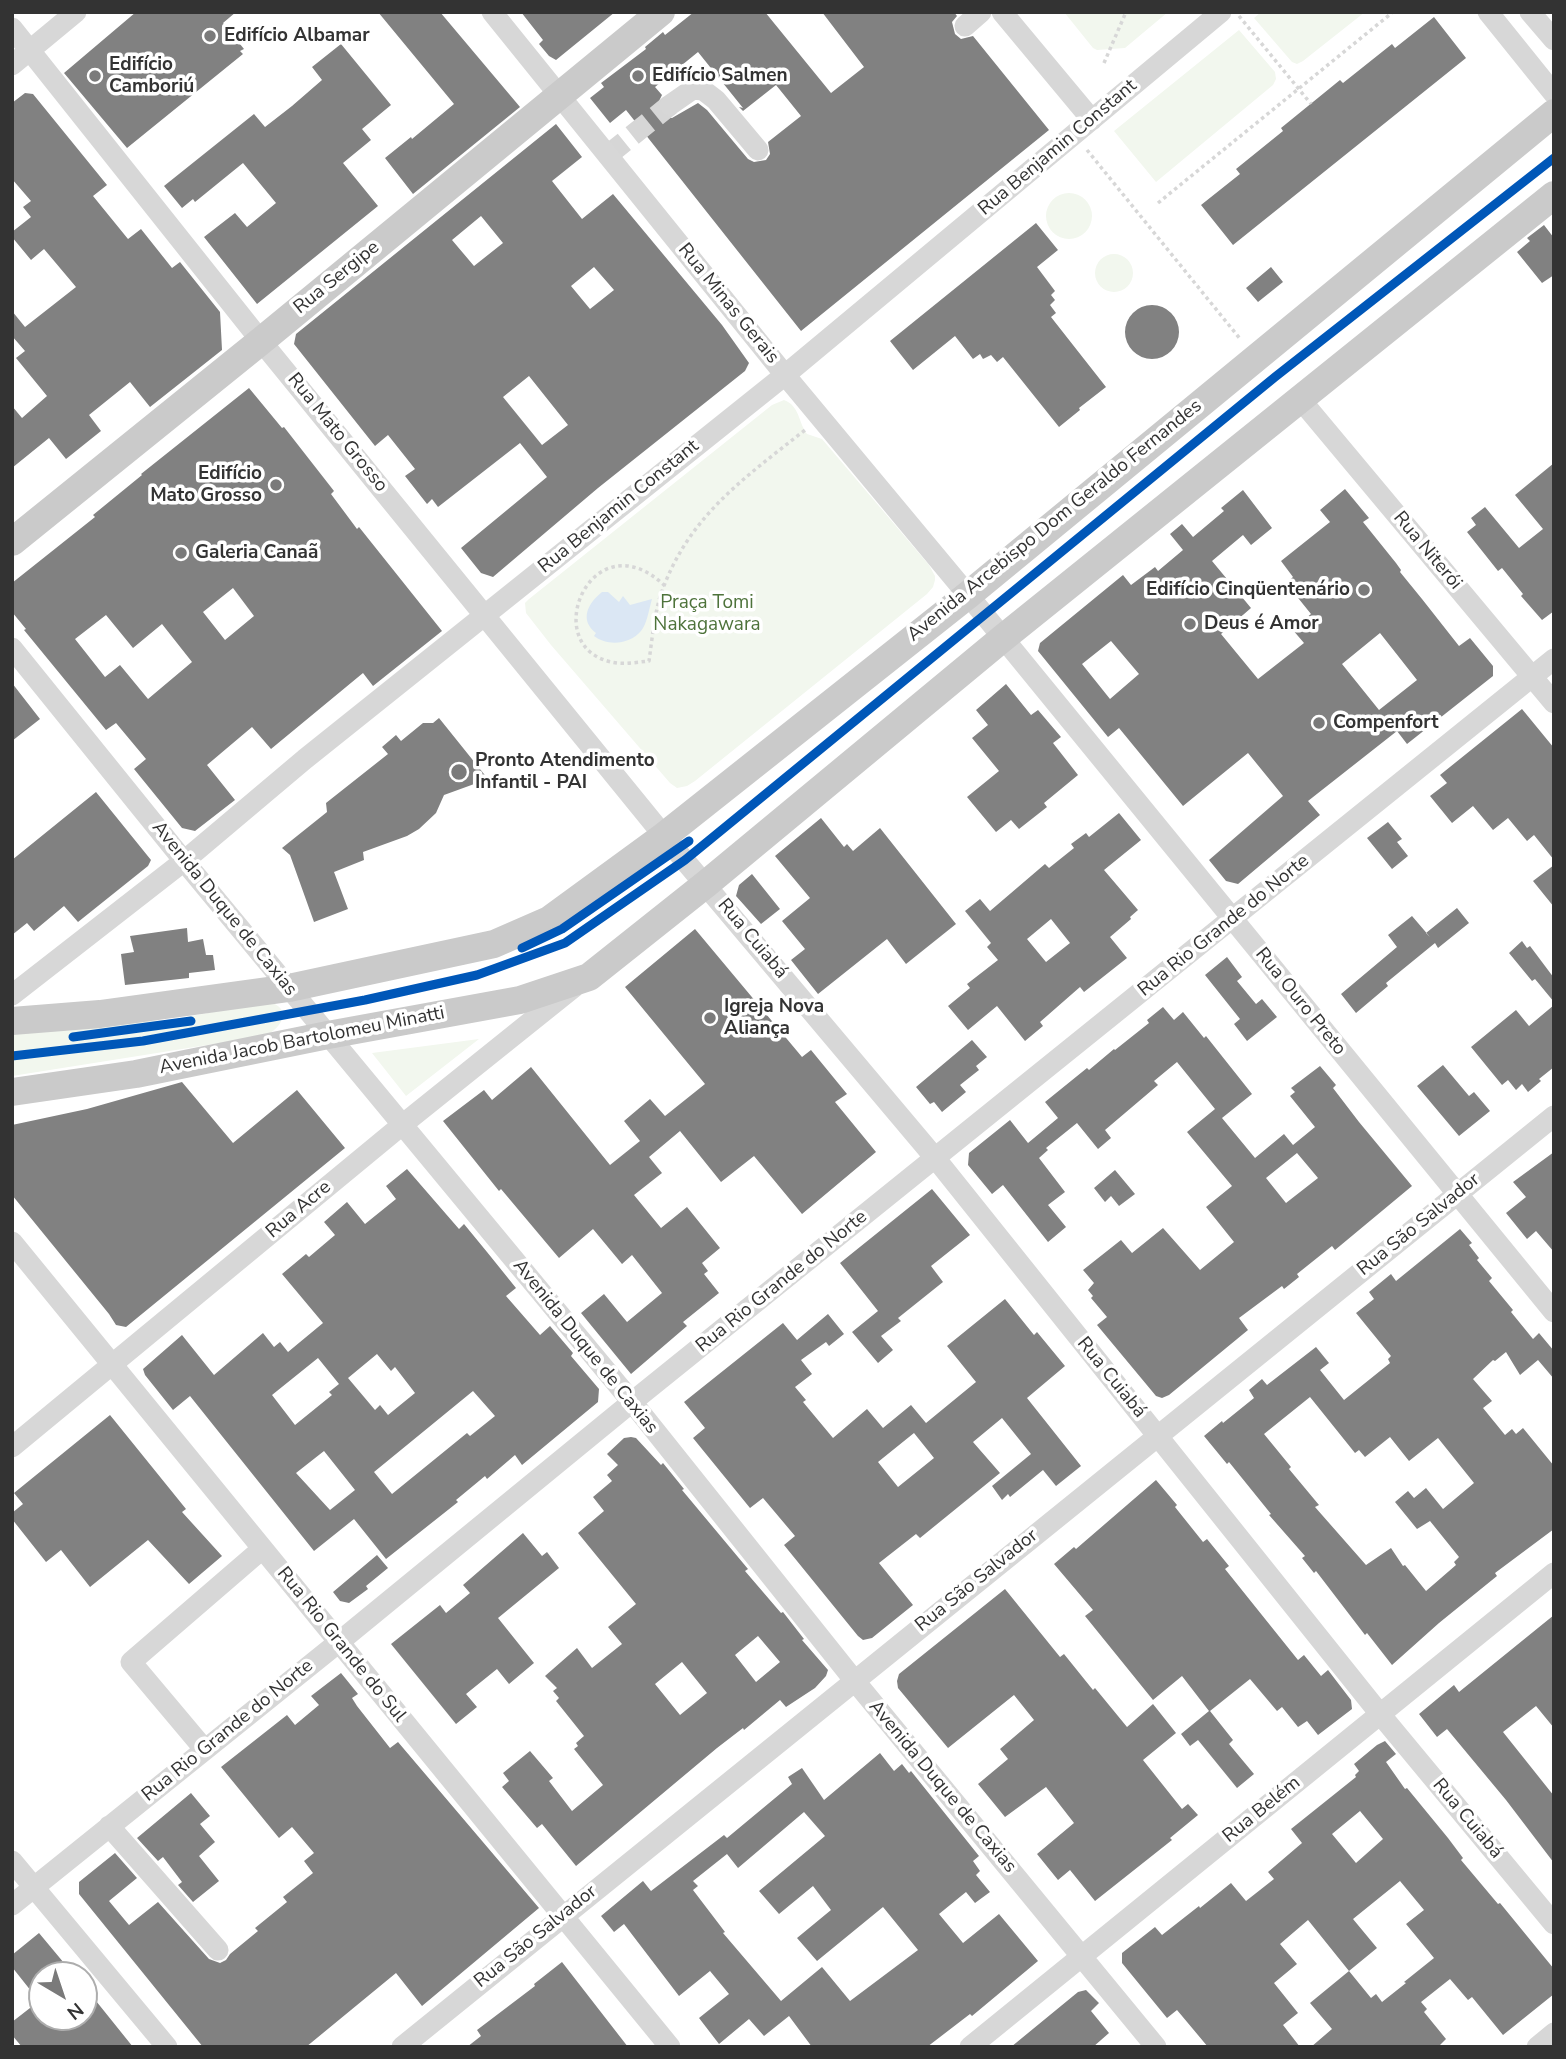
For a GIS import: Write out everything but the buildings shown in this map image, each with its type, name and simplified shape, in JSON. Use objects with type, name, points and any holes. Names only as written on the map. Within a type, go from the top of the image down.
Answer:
[{"type":"main road","name":"Rua Sergipe","points":[[12,542],[660,12]]},
{"type":"main road","name":"Avenida Arcebispo Dom Geraldo Fernandes","points":[[289,988],[494,944],[549,920],[664,836],[968,595],[1554,113]]},
{"type":"main road","points":[[589,977],[706,884],[1003,638],[1554,195]]},
{"type":"main road","name":"Avenida Jacob Bartolomeu Minatti","points":[[12,1092],[136,1074],[520,1000],[589,977]]},
{"type":"main road","points":[[12,1021],[100,1014],[289,988]]},
{"type":"street","points":[[12,65],[76,12]]},
{"type":"street","name":"Rua Minas Gerais","points":[[492,12],[968,595]]},
{"type":"street","points":[[1002,12],[1092,120]]},
{"type":"street","points":[[1488,12],[1554,94]]},
{"type":"street","name":"Rua Benjamin Constant","points":[[12,995],[184,861],[305,760],[785,374],[1092,120],[1229,13]]},
{"type":"street","points":[[1533,13],[1554,40]]},
{"type":"street","name":"Rua Mato Grosso","points":[[12,28],[261,341],[664,836]]},
{"type":"street","points":[[670,105],[693,89],[704,90],[716,100],[758,150]]},
{"type":"street","name":"Rua Niterói","points":[[1300,399],[1554,703]]},
{"type":"street","name":"Rua Ouro Preto","points":[[968,595],[1554,1312]]},
{"type":"street","name":"Avenida Duque de Caxias","points":[[12,649],[632,1402],[854,1680],[1156,2047]]},
{"type":"street","name":"Rua Rio Grande do Norte","points":[[12,1905],[1554,659]]},
{"type":"street","name":"Rua Cuiabá","points":[[664,836],[936,1159],[1380,1714],[1554,1924]]},
{"type":"street","name":"Rua Acre","points":[[12,1447],[402,1125],[589,977]]},
{"type":"street","name":"Rua São Salvador","points":[[402,2047],[1554,1116]]},
{"type":"street","name":"Rua Rio Grande do Sul","points":[[12,1242],[670,2047]]},
{"type":"street","points":[[205,1750],[131,1662],[262,1549]]},
{"type":"street","name":"Rua Belém","points":[[970,2047],[1554,1573]]},
{"type":"street","points":[[109,1826],[218,1951]]},
{"type":"street","points":[[12,1861],[167,2047]]},
{"type":"street","points":[[1537,2047],[1554,2033]]},
{"type":"path","points":[[1104,63],[1126,12]]},
{"type":"path","points":[[1158,203],[1393,12]]},
{"type":"path","points":[[1229,13],[1311,104]]},
{"type":"path","points":[[1074,135],[1255,358]]},
{"type":"path","points":[[665,586],[647,572],[629,566],[601,572],[581,593],[577,606],[575,621],[581,640],[593,652],[609,661],[649,661],[660,598],[684,547],[714,506],[744,478],[813,424]]},
{"type":"green space","points":[[1064,12],[1168,12],[1125,48],[1097,50]]},
{"type":"green space","points":[[1261,12],[1365,12],[1297,64],[1292,62],[1254,18]]},
{"type":"green space","points":[[1239,30],[1275,72],[1273,85],[1156,182],[1114,131]]},
{"type":"green space","points":[[1069,193],[1085,200],[1092,216],[1085,232],[1069,239],[1053,232],[1046,216],[1053,200]]},
{"type":"green space","points":[[1114,254],[1127,260],[1133,273],[1127,286],[1114,292],[1101,286],[1095,273],[1101,260]]},
{"type":"green space","name":"Praça Tomi Nakagawara","points":[[784,400],[796,410],[807,434],[822,439],[929,565],[935,580],[927,594],[695,781],[677,788],[551,645],[526,613],[525,603],[772,405]]},
{"type":"green space","points":[[267,1002],[280,1008],[282,1018],[271,1033],[264,1036],[12,1076],[12,1028],[170,1020]]},
{"type":"green space","points":[[479,1039],[406,1096],[372,1053]]},
{"type":"shaded area","points":[[602,592],[608,592],[619,602],[623,596],[630,605],[652,599],[645,624],[636,636],[611,643],[594,636],[596,633],[588,623],[587,612]]},
{"type":"tunnel","points":[[608,155],[670,105]]},
{"type":"cycle path","points":[[12,1056],[143,1041],[365,1000],[477,975],[565,943],[685,860],[1275,377],[1554,158]]},
{"type":"cycle path","points":[[522,948],[562,929],[689,841]]},
{"type":"cycle path","points":[[73,1037],[191,1021]]},
{"type":"place","name":"Edifício Albamar","points":[[210,36]]},
{"type":"place","name":"Edifício Camboriú","points":[[95,76]]},
{"type":"place","name":"Edifício Salmen","points":[[638,76]]},
{"type":"place","name":"Edifício Mato Grosso","points":[[276,485]]},
{"type":"place","name":"Galeria Canaã","points":[[181,553]]},
{"type":"place","name":"Edifício Cinqüentenário","points":[[1364,590]]},
{"type":"place","name":"Deus é Amor","points":[[1190,624]]},
{"type":"place","name":"Compenfort","points":[[1319,723]]},
{"type":"place","name":"Pronto Atendimento Infantil - PAI","points":[[459,772]]},
{"type":"place","name":"Igreja Nova Aliança","points":[[710,1018]]}]
